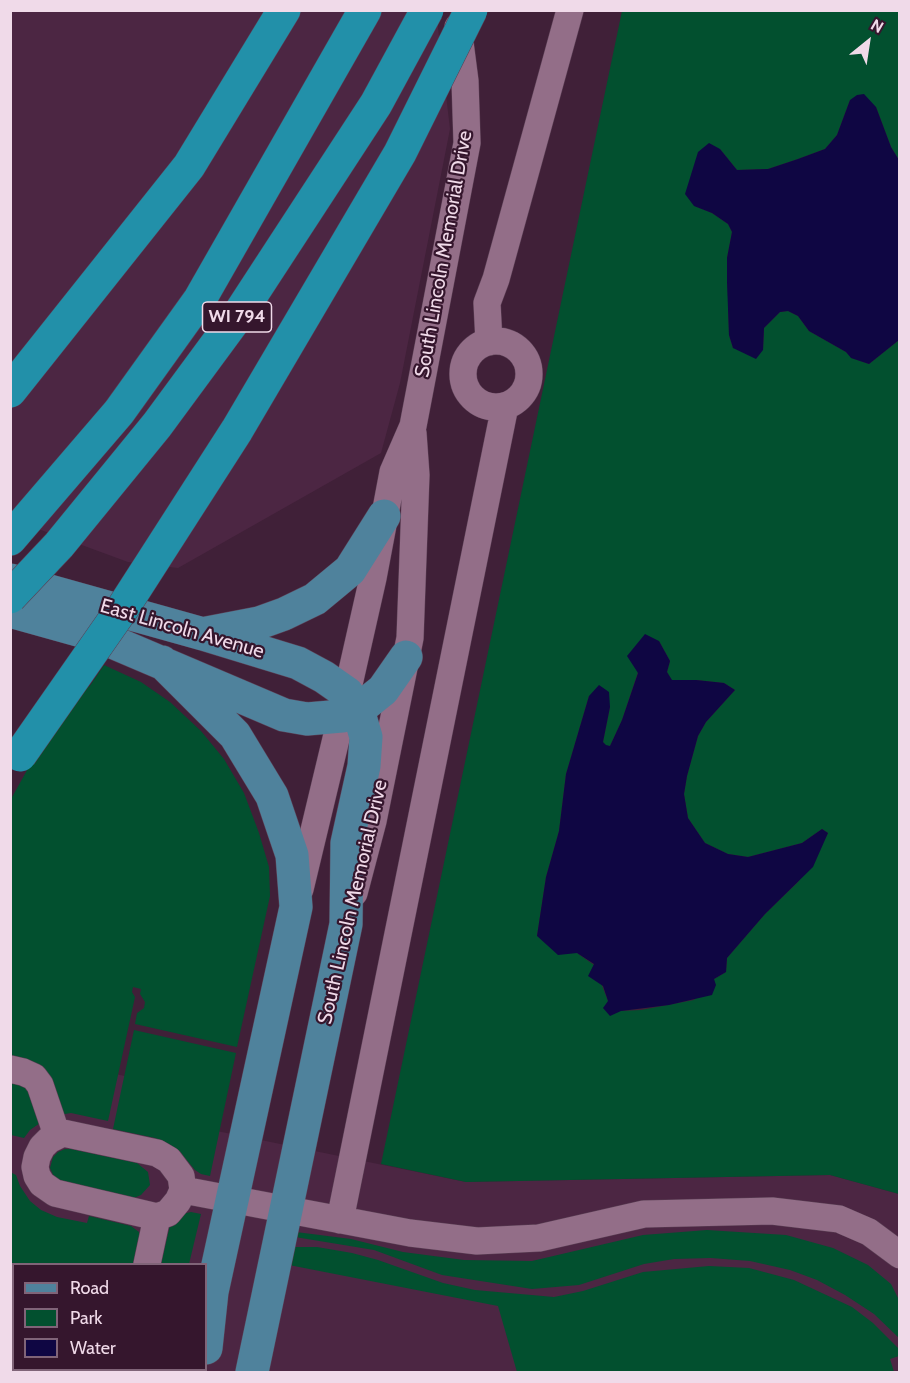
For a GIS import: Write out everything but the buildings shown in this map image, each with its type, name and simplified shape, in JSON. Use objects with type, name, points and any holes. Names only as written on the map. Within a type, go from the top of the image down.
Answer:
[{"type":"highway","points":[[10,391],[189,166],[284,10]]},
{"type":"highway","name":"WI 794","points":[[10,539],[119,412],[200,299],[365,10]]},
{"type":"highway","name":"WI 794","points":[[10,597],[59,545],[157,425],[241,311],[376,104],[427,10]]},
{"type":"highway","points":[[15,763],[124,606],[237,430],[400,153],[471,10]]},
{"type":"main road","points":[[203,634],[259,623],[315,599],[350,570],[384,516]]},
{"type":"main road","name":"East Lincoln Avenue","points":[[10,580],[298,663],[324,677],[349,706],[307,718],[284,715],[96,635],[10,611]]},
{"type":"main road","points":[[346,924],[347,843],[365,756],[366,737],[349,706],[383,690],[406,657]]},
{"type":"main road","points":[[162,662],[235,735],[272,796],[292,855],[296,907]]},
{"type":"main road","name":"South Lincoln Memorial Drive","points":[[207,1332],[209,1299],[296,907]]},
{"type":"main road","name":"South Lincoln Memorial Drive","points":[[252,1372],[346,924]]},
{"type":"street","name":"South Lincoln Memorial Drive","points":[[296,907],[349,706],[393,472],[413,426],[467,143],[465,81],[456,10]]},
{"type":"street","points":[[489,342],[487,303],[496,279],[570,10]]},
{"type":"street","points":[[500,341],[511,344],[526,360],[529,371],[528,382],[523,392],[505,406],[485,405],[469,392],[464,383],[465,363],[470,353],[478,346],[489,342],[500,341]]},
{"type":"street","points":[[427,353],[465,363]]},
{"type":"street","points":[[340,1220],[505,406]]},
{"type":"street","name":"South Lincoln Memorial Drive","points":[[346,924],[373,822],[410,638],[416,475],[413,426]]},
{"type":"street","points":[[10,1069],[34,1077],[40,1085],[57,1135]]},
{"type":"street","points":[[71,1134],[157,1154],[169,1160],[181,1176],[183,1190],[178,1202],[168,1213],[157,1217],[55,1193],[42,1184],[35,1167],[42,1147],[57,1135],[71,1134]]},
{"type":"street","points":[[183,1190],[410,1233],[477,1241],[539,1238],[644,1214],[772,1211],[839,1219],[869,1232],[900,1255]]},
{"type":"street","points":[[147,1263],[157,1217]]},
{"type":"shaded area","points":[[10,11],[436,11],[450,129],[400,383],[381,453],[178,568],[128,562],[11,519]]},
{"type":"shaded area","points":[[11,1050],[190,1091],[212,1130],[466,1182],[830,1175],[899,1194],[899,1372],[11,1372]]},
{"type":"green space","points":[[622,11],[899,11],[899,160],[891,147],[876,107],[850,100],[837,135],[825,149],[768,169],[737,170],[720,149],[695,206],[712,213],[728,224],[732,232],[727,258],[729,335],[733,348],[763,350],[764,328],[780,312],[788,311],[798,316],[809,331],[846,352],[852,358],[869,364],[899,340],[899,1194],[830,1175],[466,1182],[381,1164]],"holes":[[[659,641],[670,661],[667,672],[672,681],[696,680],[724,683],[735,690],[706,722],[698,736],[687,776],[684,794],[688,818],[705,843],[728,854],[748,857],[802,843],[822,829],[828,833],[798,882],[765,914],[727,958],[726,972],[714,979],[694,1000],[641,1010],[621,1011],[608,1001],[594,965],[577,953],[537,936],[546,877],[559,831],[566,774],[589,696],[610,707],[603,742],[606,746],[610,746],[622,720],[638,672]]]},
{"type":"green space","points":[[104,665],[141,682],[170,702],[201,731],[224,759],[244,793],[259,833],[269,867],[270,896],[237,1047],[135,1024],[137,1013],[144,1008],[145,1002],[140,994],[141,989],[133,987],[132,992],[135,997],[108,1121],[71,1113],[59,1115],[11,1059],[11,799],[31,763],[86,684],[89,687]]},
{"type":"green space","points":[[134,1030],[236,1053],[210,1176],[195,1170],[180,1152],[169,1144],[155,1138],[113,1129]]},
{"type":"green space","points":[[11,1077],[25,1082],[43,1121],[30,1130],[24,1138],[11,1135]]},
{"type":"green space","points":[[65,1149],[137,1163],[148,1172],[150,1185],[141,1195],[134,1198],[63,1184],[55,1179],[50,1168],[53,1157]]},
{"type":"green space","points":[[12,1173],[16,1175],[30,1201],[41,1210],[57,1217],[87,1223],[89,1216],[131,1226],[139,1232],[133,1263],[12,1263],[11,1337]]},
{"type":"green space","points":[[191,1212],[201,1214],[189,1263],[161,1263],[170,1225],[182,1214]]},
{"type":"green space","points":[[707,1230],[786,1235],[833,1248],[868,1265],[891,1284],[899,1300],[899,1338],[874,1314],[817,1280],[790,1270],[750,1261],[711,1258],[674,1259],[644,1264],[579,1285],[532,1289],[442,1275],[374,1250],[295,1237],[296,1232],[351,1239],[403,1252],[464,1260],[532,1261],[643,1235]]},
{"type":"green space","points":[[293,1247],[317,1247],[352,1253],[443,1283],[475,1290],[554,1297],[583,1291],[643,1272],[709,1266],[749,1268],[794,1280],[852,1307],[873,1323],[899,1349],[899,1356],[890,1359],[894,1372],[517,1372],[498,1306],[289,1265]]},
{"type":"water","points":[[864,94],[876,107],[891,147],[899,160],[899,340],[869,364],[851,358],[846,352],[809,331],[798,316],[788,311],[780,312],[764,328],[763,350],[756,359],[733,348],[729,335],[727,258],[732,232],[728,224],[712,213],[694,206],[685,194],[698,152],[709,143],[720,149],[737,170],[768,169],[798,159],[825,149],[837,135],[850,100],[857,95]]},
{"type":"water","points":[[645,634],[659,641],[670,661],[667,672],[672,680],[724,683],[735,690],[706,722],[698,736],[687,776],[684,794],[688,818],[705,843],[728,854],[748,857],[802,843],[822,829],[828,833],[813,867],[765,914],[727,958],[726,972],[714,979],[716,985],[712,995],[669,1005],[621,1011],[610,1016],[603,1008],[608,1001],[603,986],[588,976],[594,964],[577,953],[558,955],[537,936],[546,877],[559,831],[566,774],[589,696],[599,685],[609,692],[610,707],[603,742],[610,746],[622,720],[638,673],[627,656]]}]
